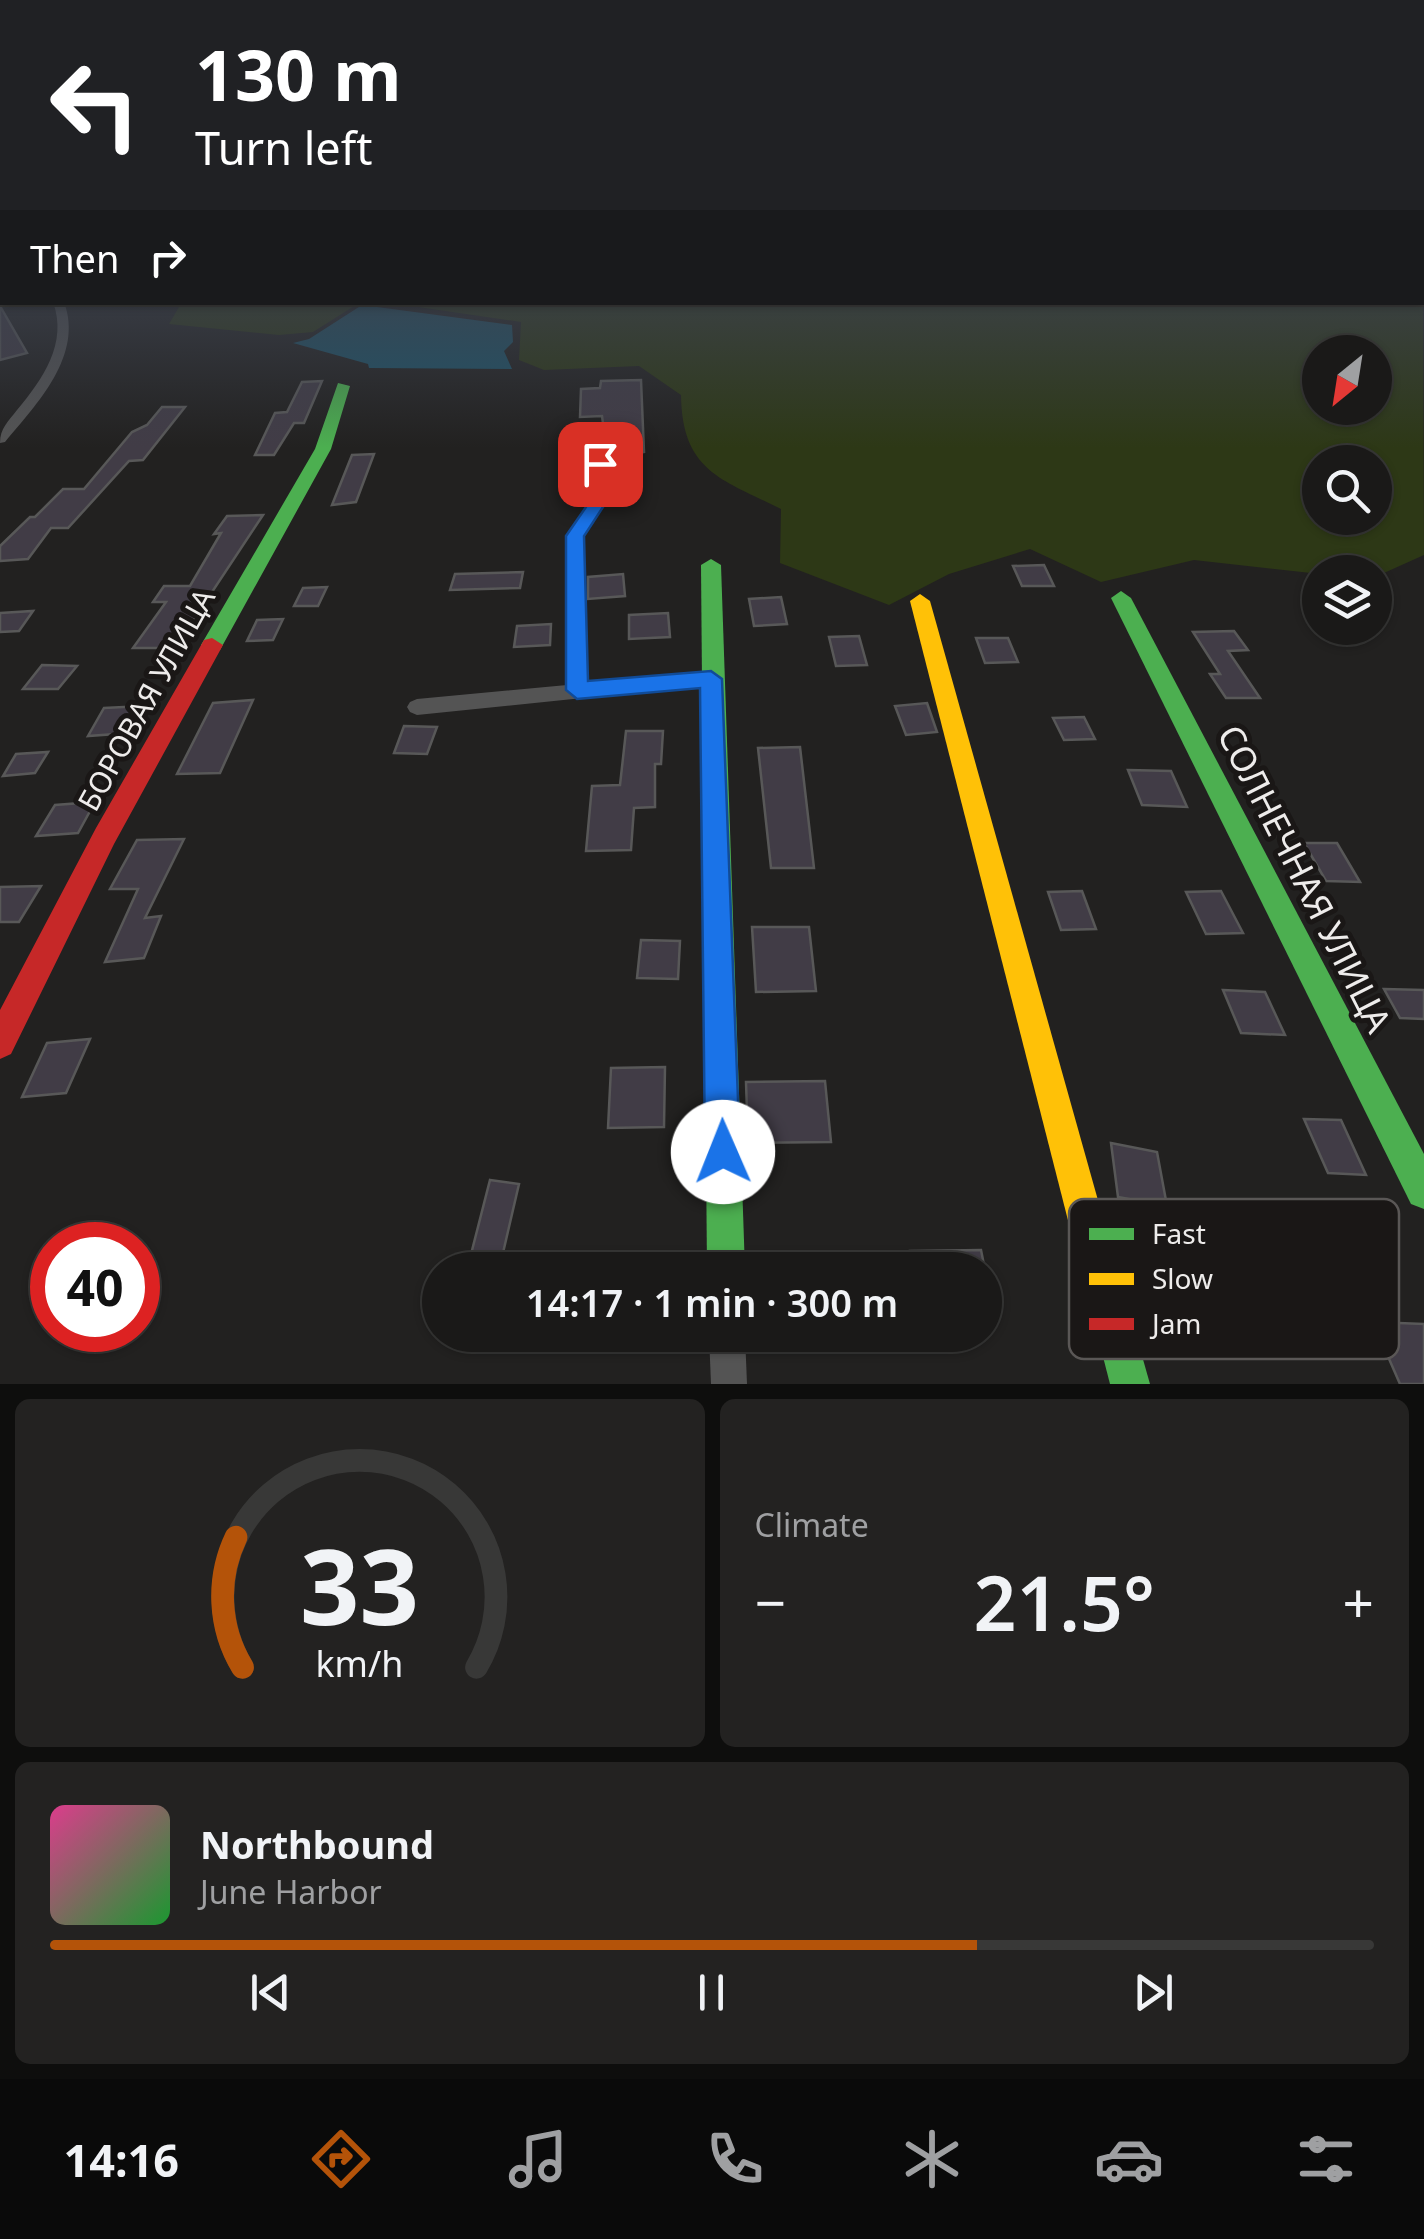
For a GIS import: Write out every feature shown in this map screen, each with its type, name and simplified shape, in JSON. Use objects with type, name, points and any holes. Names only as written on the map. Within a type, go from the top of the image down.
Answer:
[{"type":"street","points":[[0,438],[63,346],[66,320]]},
{"type":"street","name":"БОРОВАЯ УЛИЦА","points":[[0,1044],[105,836],[322,449],[343,386]]},
{"type":"street","points":[[577,690],[575,536],[594,507],[600,464]]},
{"type":"street","points":[[711,565],[726,1252]]},
{"type":"street","name":"СОЛНЕЧНАЯ УЛИЦА","points":[[1121,598],[1424,1191]]},
{"type":"street","points":[[920,601],[1080,1199]]},
{"type":"street","points":[[417,707],[711,679]]},
{"type":"street","points":[[728,1352],[728,1384]]},
{"type":"street","points":[[1123,1359],[1130,1384]]},
{"type":"green space","points":[[172,320],[333,320],[313,332],[279,335],[169,324]]},
{"type":"green space","points":[[504,320],[1423,320],[1424,555],[1392,569],[1392,555],[1302,555],[1302,572],[1194,560],[1101,582],[1030,549],[949,574],[889,605],[780,563],[781,509],[723,480],[697,457],[683,420],[681,395],[639,366],[544,370],[519,360],[521,322]]},
{"type":"water","points":[[339,320],[471,320],[512,325],[513,342],[504,351],[512,369],[369,368],[368,364],[293,343],[309,339]]},
{"type":"building","points":[[0,320],[8,320],[27,353],[0,360]]},
{"type":"building","points":[[641,380],[644,452],[608,459],[602,416],[580,417],[581,389],[600,388],[601,381]]},
{"type":"building","points":[[322,381],[304,423],[294,423],[274,455],[255,455],[275,413],[287,412],[302,382]]},
{"type":"building","points":[[162,407],[185,407],[143,460],[129,461],[68,528],[51,528],[28,559],[0,561],[0,546],[30,517],[35,517],[63,489],[84,489],[132,432],[147,425]]},
{"type":"building","points":[[374,454],[356,502],[332,505],[352,455]]},
{"type":"building","points":[[263,515],[175,648],[133,648],[166,602],[153,602],[164,586],[190,586],[221,533],[214,534],[227,516]]},
{"type":"building","points":[[1044,565],[1054,586],[1022,586],[1013,566]]},
{"type":"building","points":[[523,572],[520,588],[450,590],[455,574]]},
{"type":"building","points":[[623,574],[625,596],[588,599],[588,577]]},
{"type":"building","points":[[327,587],[318,606],[294,606],[303,588]]},
{"type":"building","points":[[781,597],[787,624],[754,626],[749,599]]},
{"type":"building","points":[[33,611],[19,631],[0,632],[0,613]]},
{"type":"building","points":[[668,613],[670,637],[629,639],[629,615]]},
{"type":"building","points":[[283,619],[273,640],[247,641],[257,620]]},
{"type":"building","points":[[551,624],[550,645],[514,647],[517,626]]},
{"type":"building","points":[[1234,631],[1248,650],[1228,651],[1260,698],[1226,698],[1210,674],[1220,674],[1193,632]]},
{"type":"building","points":[[859,636],[867,665],[836,666],[829,637]]},
{"type":"building","points":[[976,638],[1008,638],[1018,662],[985,663]]},
{"type":"building","points":[[42,665],[77,666],[58,689],[23,689]]},
{"type":"building","points":[[253,700],[220,773],[177,774],[213,703]]},
{"type":"building","points":[[927,703],[937,732],[906,735],[895,706]]},
{"type":"building","points":[[143,706],[129,733],[88,736],[104,708]]},
{"type":"building","points":[[1084,717],[1095,739],[1064,740],[1053,718]]},
{"type":"building","points":[[404,726],[437,727],[427,754],[394,753]]},
{"type":"building","points":[[626,731],[663,731],[661,764],[655,764],[655,807],[634,808],[631,850],[586,851],[592,786],[620,785]]},
{"type":"building","points":[[800,747],[814,868],[771,868],[758,748]]},
{"type":"building","points":[[48,752],[35,773],[3,776],[16,754]]},
{"type":"building","points":[[1128,770],[1171,771],[1187,807],[1142,805]]},
{"type":"building","points":[[95,802],[78,833],[36,836],[55,805]]},
{"type":"building","points":[[184,839],[145,918],[161,916],[144,958],[105,962],[138,889],[110,889],[137,840]]},
{"type":"building","points":[[1304,843],[1337,843],[1360,882],[1326,881]]},
{"type":"building","points":[[41,886],[19,922],[0,922],[0,887]]},
{"type":"building","points":[[1082,891],[1096,929],[1061,930],[1048,892]]},
{"type":"building","points":[[1221,891],[1243,933],[1206,934],[1186,892]]},
{"type":"building","points":[[752,927],[809,927],[816,991],[756,992]]},
{"type":"building","points":[[641,940],[680,941],[678,979],[637,978]]},
{"type":"building","points":[[1384,989],[1424,990],[1424,1019],[1400,1018]]},
{"type":"building","points":[[1223,990],[1265,992],[1285,1035],[1241,1033]]},
{"type":"building","points":[[90,1039],[66,1093],[22,1097],[47,1043]]},
{"type":"building","points":[[665,1067],[664,1127],[608,1128],[611,1068]]},
{"type":"building","points":[[825,1081],[831,1142],[748,1143],[746,1082]]},
{"type":"building","points":[[1304,1119],[1341,1120],[1366,1175],[1328,1173]]},
{"type":"building","points":[[1111,1143],[1157,1152],[1166,1199],[1118,1197]]},
{"type":"building","points":[[490,1180],[519,1184],[503,1252],[472,1252]]},
{"type":"building","points":[[981,1250],[981,1252],[910,1252]]},
{"type":"building","points":[[1399,1323],[1424,1324],[1424,1384],[1400,1384],[1389,1359],[1399,1359]]},
{"type":"traffic: fast","points":[[212,645],[323,449],[343,386]]},
{"type":"traffic: fast","points":[[711,565],[726,1252]]},
{"type":"traffic: fast","points":[[1121,598],[1424,1191]]},
{"type":"traffic: fast","points":[[1123,1359],[1130,1384]]},
{"type":"traffic: slow","points":[[920,601],[1080,1199]]},
{"type":"traffic: jam","points":[[0,1043],[105,836],[212,645]]},
{"type":"route","points":[[600,464],[594,507],[575,536],[577,690],[711,679],[723,1152]]}]
